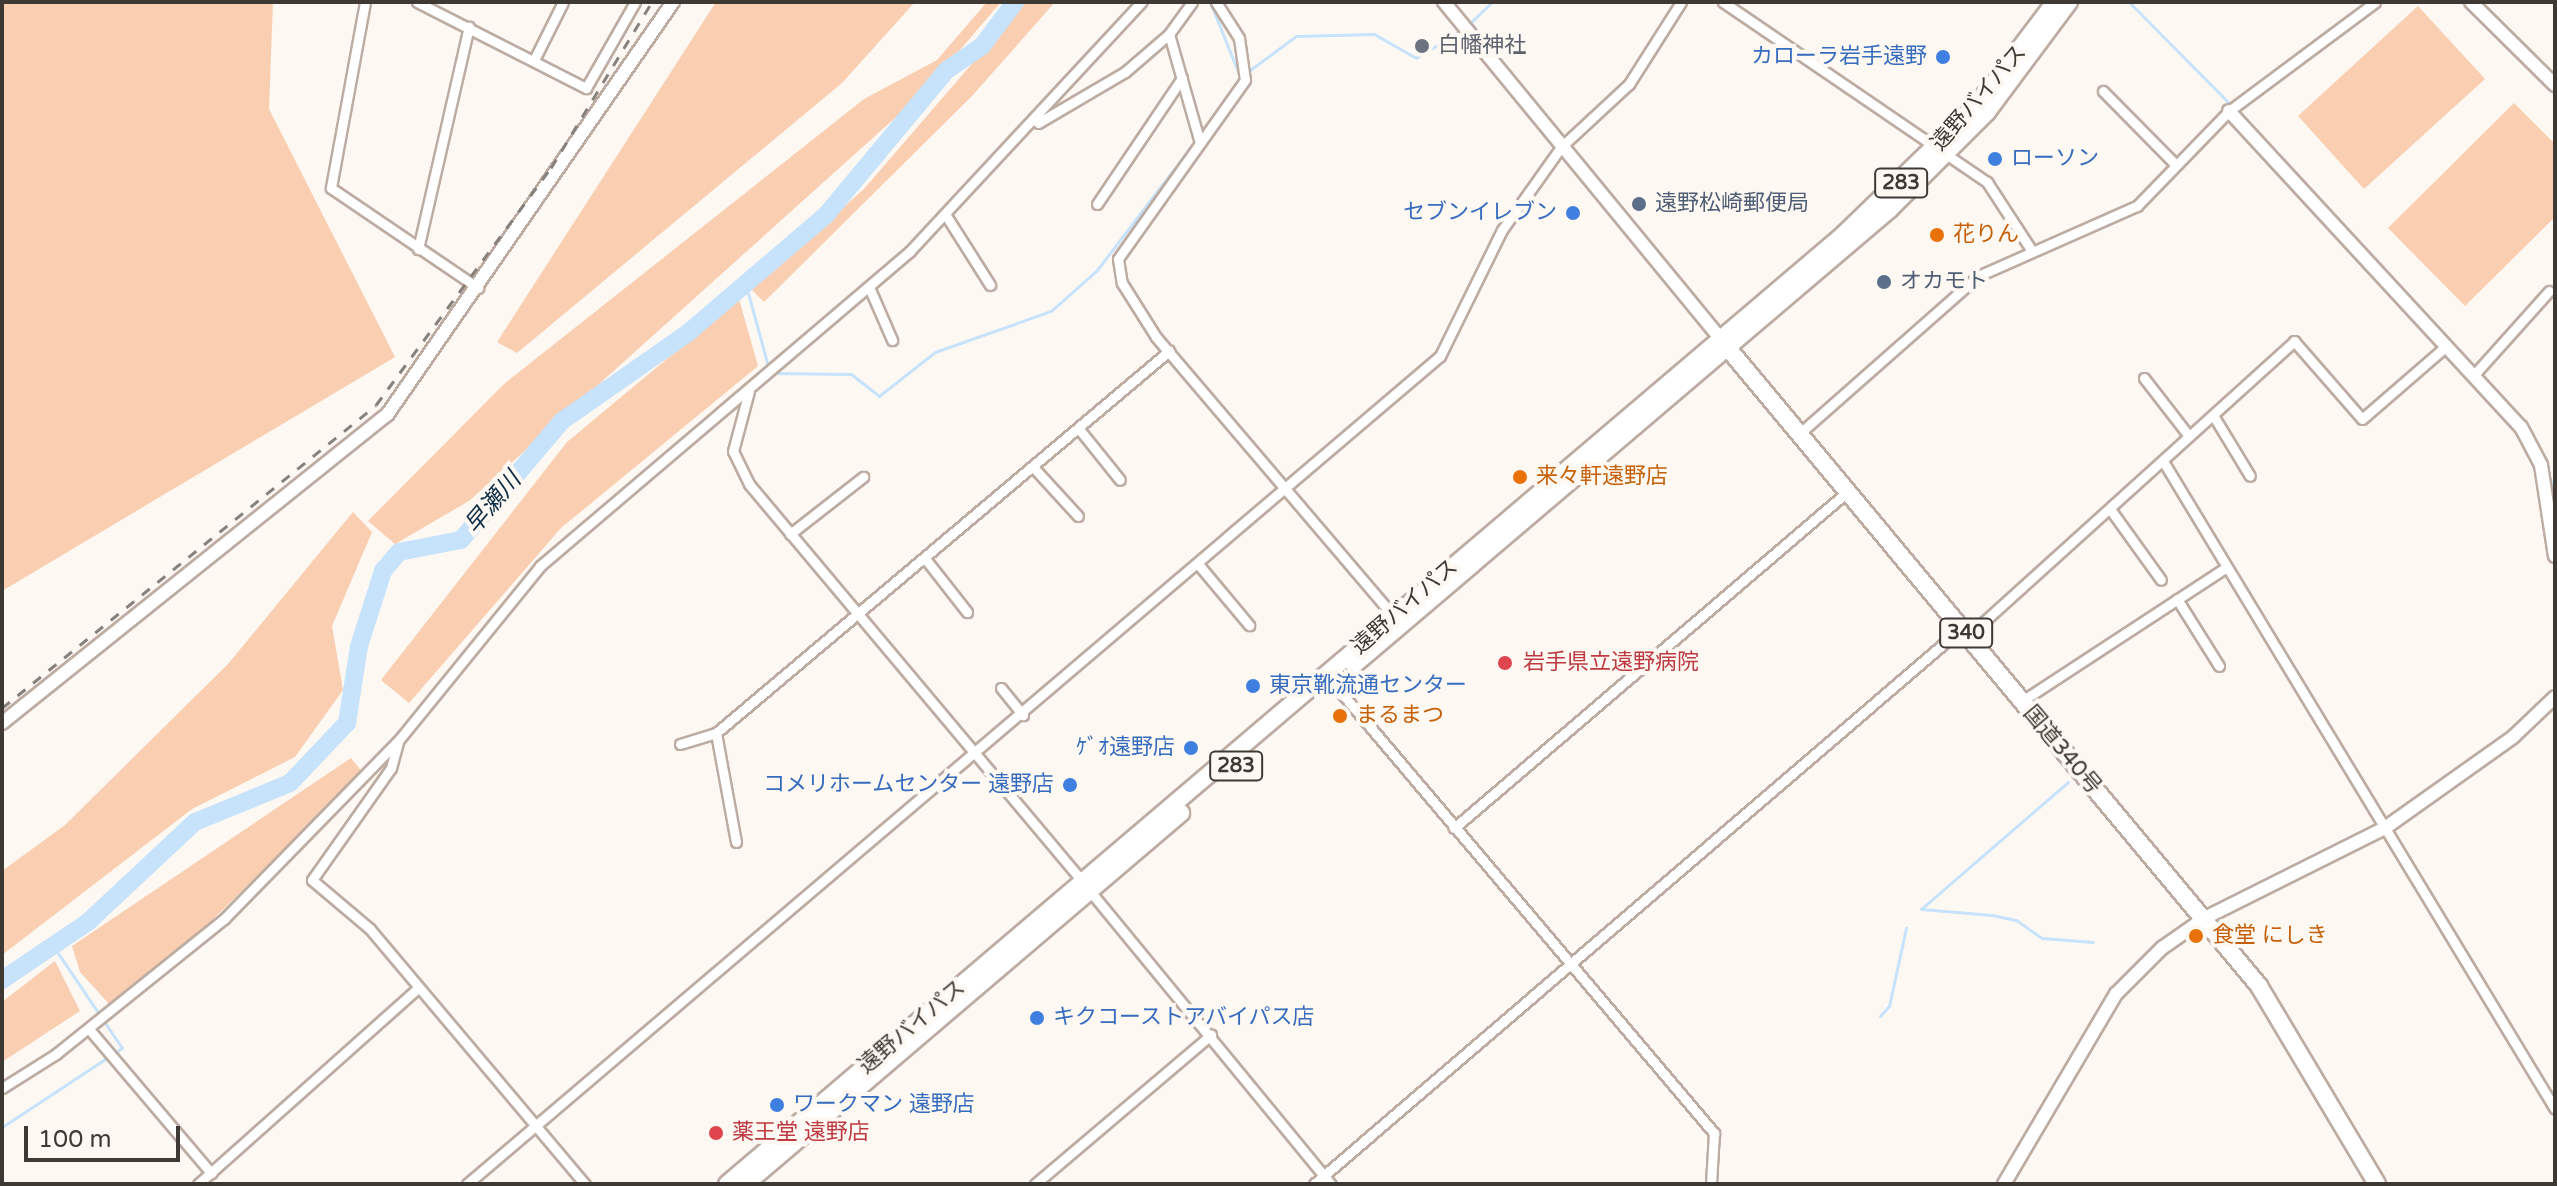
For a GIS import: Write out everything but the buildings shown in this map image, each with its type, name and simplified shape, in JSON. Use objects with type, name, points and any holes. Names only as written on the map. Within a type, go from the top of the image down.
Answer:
[{"type":"highway","name":"遠野バイパス","points":[[1945,148],[2055,2]]},
{"type":"highway","name":"遠野バイパス","points":[[727,1184],[1333,683],[1945,148],[2069,2]]},
{"type":"highway","name":"遠野バイパス","points":[[746,1184],[1394,617],[1723,342]]},
{"type":"highway","name":"国道340号","points":[[1723,342],[2205,918],[2294,1034],[2377,1184]]},
{"type":"street","points":[[365,2],[331,188],[478,288]]},
{"type":"street","points":[[417,2],[586,88],[635,2]]},
{"type":"street","points":[[534,60],[563,2]]},
{"type":"street","points":[[2,723],[387,415],[478,288],[673,2]]},
{"type":"street","points":[[2,1088],[89,1029],[224,919],[398,741],[540,566],[869,287],[1028,129],[1141,2]]},
{"type":"street","points":[[1028,129],[1125,72],[1169,34],[1192,2]]},
{"type":"street","points":[[1216,2],[1239,38],[1245,80],[1118,259],[1131,303],[1394,617]]},
{"type":"street","points":[[1444,2],[1723,342]]},
{"type":"street","points":[[467,1184],[975,752],[1023,715],[1440,356],[1502,230],[1561,147],[1629,84],[1681,2]]},
{"type":"street","points":[[1723,2],[1945,148],[1987,182],[2030,248]]},
{"type":"street","points":[[1799,434],[1978,276],[2030,248],[2137,206],[2229,111],[2375,2]]},
{"type":"street","points":[[2471,2],[2555,85]]},
{"type":"street","points":[[418,249],[469,27]]},
{"type":"street","points":[[1169,34],[1200,143]]},
{"type":"street","points":[[1097,204],[1182,78]]},
{"type":"street","points":[[2103,91],[2176,165]]},
{"type":"street","points":[[2229,111],[2445,347],[2476,373],[2532,444],[2552,513],[2555,556]]},
{"type":"street","points":[[945,214],[990,285]]},
{"type":"street","points":[[869,287],[892,340]]},
{"type":"street","points":[[2476,373],[2549,291]]},
{"type":"street","points":[[1314,1184],[1328,1180],[1571,965],[2110,509],[2294,341],[2362,419],[2445,347]]},
{"type":"street","points":[[680,744],[716,733],[860,618],[1169,351]]},
{"type":"street","points":[[2144,378],[2189,436]]},
{"type":"street","points":[[749,391],[733,451],[790,534],[1087,886],[1328,1180]]},
{"type":"street","points":[[2213,415],[2250,476]]},
{"type":"street","points":[[1079,429],[1120,480]]},
{"type":"street","points":[[2163,461],[2224,569],[2555,1109]]},
{"type":"street","points":[[1034,468],[1078,516]]},
{"type":"street","points":[[790,534],[863,477]]},
{"type":"street","points":[[1454,828],[1847,492]]},
{"type":"street","points":[[2110,509],[2161,580]]},
{"type":"street","points":[[927,561],[967,612]]},
{"type":"street","points":[[1198,564],[1249,625]]},
{"type":"street","points":[[2022,701],[2224,569]]},
{"type":"street","points":[[2177,599],[2219,666]]},
{"type":"street","points":[[1333,683],[1714,1133],[1711,1184]]},
{"type":"street","points":[[1001,688],[1023,715]]},
{"type":"street","points":[[2004,1184],[2116,994],[2205,918],[2385,828],[2513,737],[2555,697]]},
{"type":"street","points":[[716,733],[736,842]]},
{"type":"street","points":[[398,741],[391,768],[312,880],[370,929],[532,1126],[585,1184]]},
{"type":"street","points":[[198,1184],[418,988]]},
{"type":"street","points":[[89,1029],[211,1173]]},
{"type":"street","points":[[1035,1184],[1211,1035]]},
{"type":"shaded area","points":[[2,2],[273,2],[269,109],[395,357],[2,591]]},
{"type":"shaded area","points":[[716,2],[915,2],[842,83],[517,353],[497,342]]},
{"type":"shaded area","points":[[987,2],[1001,2],[925,91],[469,501],[395,544],[368,521],[504,384],[864,99],[937,60]]},
{"type":"shaded area","points":[[1025,2],[1055,2],[972,96],[764,302],[751,289],[864,189]]},
{"type":"shaded area","points":[[2418,6],[2485,79],[2364,189],[2298,116]]},
{"type":"shaded area","points":[[2514,103],[2555,144],[2555,217],[2465,306],[2388,228]]},
{"type":"shaded area","points":[[739,299],[758,366],[561,528],[409,703],[381,680],[567,442]]},
{"type":"shaded area","points":[[353,512],[372,532],[332,626],[343,690],[295,757],[192,809],[2,955],[2,871],[65,825],[228,664]]},
{"type":"shaded area","points":[[351,758],[363,773],[169,962],[110,1005],[80,972],[72,946]]},
{"type":"shaded area","points":[[55,961],[80,1011],[2,1062],[2,1002]]},
{"type":"waterway","name":"早瀬川","points":[[2,980],[88,922],[195,822],[290,783],[347,723],[359,646],[383,571],[399,552],[461,540],[562,421],[689,332],[826,215],[947,70],[982,46],[1015,2]]},
{"type":"waterway","points":[[1210,2],[1241,79]]},
{"type":"waterway","points":[[1468,25],[1492,2]]},
{"type":"waterway","points":[[2129,2],[2231,105]]},
{"type":"waterway","points":[[1246,73],[1296,36],[1374,34],[1416,58],[1462,30]]},
{"type":"waterway","points":[[1200,133],[1241,78]]},
{"type":"waterway","points":[[772,373],[851,374],[879,396],[935,352],[1051,311],[1097,270],[1196,140]]},
{"type":"waterway","points":[[745,282],[768,366]]},
{"type":"waterway","points":[[2397,284],[2441,331]]},
{"type":"waterway","points":[[2530,433],[2540,450]]},
{"type":"waterway","points":[[2547,469],[2555,496]]},
{"type":"waterway","points":[[2068,782],[1921,909],[1992,915],[2016,920],[2042,938],[2093,942]]},
{"type":"waterway","points":[[1880,1016],[1889,1006],[1906,928]]},
{"type":"waterway","points":[[2,1127],[122,1048],[54,947]]},
{"type":"railway","points":[[2,708],[376,405],[551,168],[652,2]]},
{"type":"place","name":"白幡神社","points":[[1422,46]]},
{"type":"place","name":"カローラ岩手遠野","points":[[1943,57]]},
{"type":"place","name":"ローソン","points":[[1995,159]]},
{"type":"place","name":"遠野松崎郵便局","points":[[1639,204]]},
{"type":"place","name":"セブンイレブン","points":[[1573,213]]},
{"type":"place","name":"花りん","points":[[1937,235]]},
{"type":"place","name":"オカモト","points":[[1884,282]]},
{"type":"place","name":"来々軒遠野店","points":[[1520,477]]},
{"type":"place","name":"岩手県立遠野病院","points":[[1505,663]]},
{"type":"place","name":"東京靴流通センター","points":[[1253,686]]},
{"type":"place","name":"まるまつ","points":[[1340,716]]},
{"type":"place","name":"ｹﾞｵ遠野店","points":[[1191,748]]},
{"type":"place","name":"コメリホームセンター 遠野店","points":[[1070,785]]},
{"type":"place","name":"食堂 にしき","points":[[2196,936]]},
{"type":"place","name":"キクコーストアバイパス店","points":[[1037,1018]]},
{"type":"place","name":"ワークマン 遠野店","points":[[777,1105]]},
{"type":"place","name":"薬王堂 遠野店","points":[[716,1133]]}]
